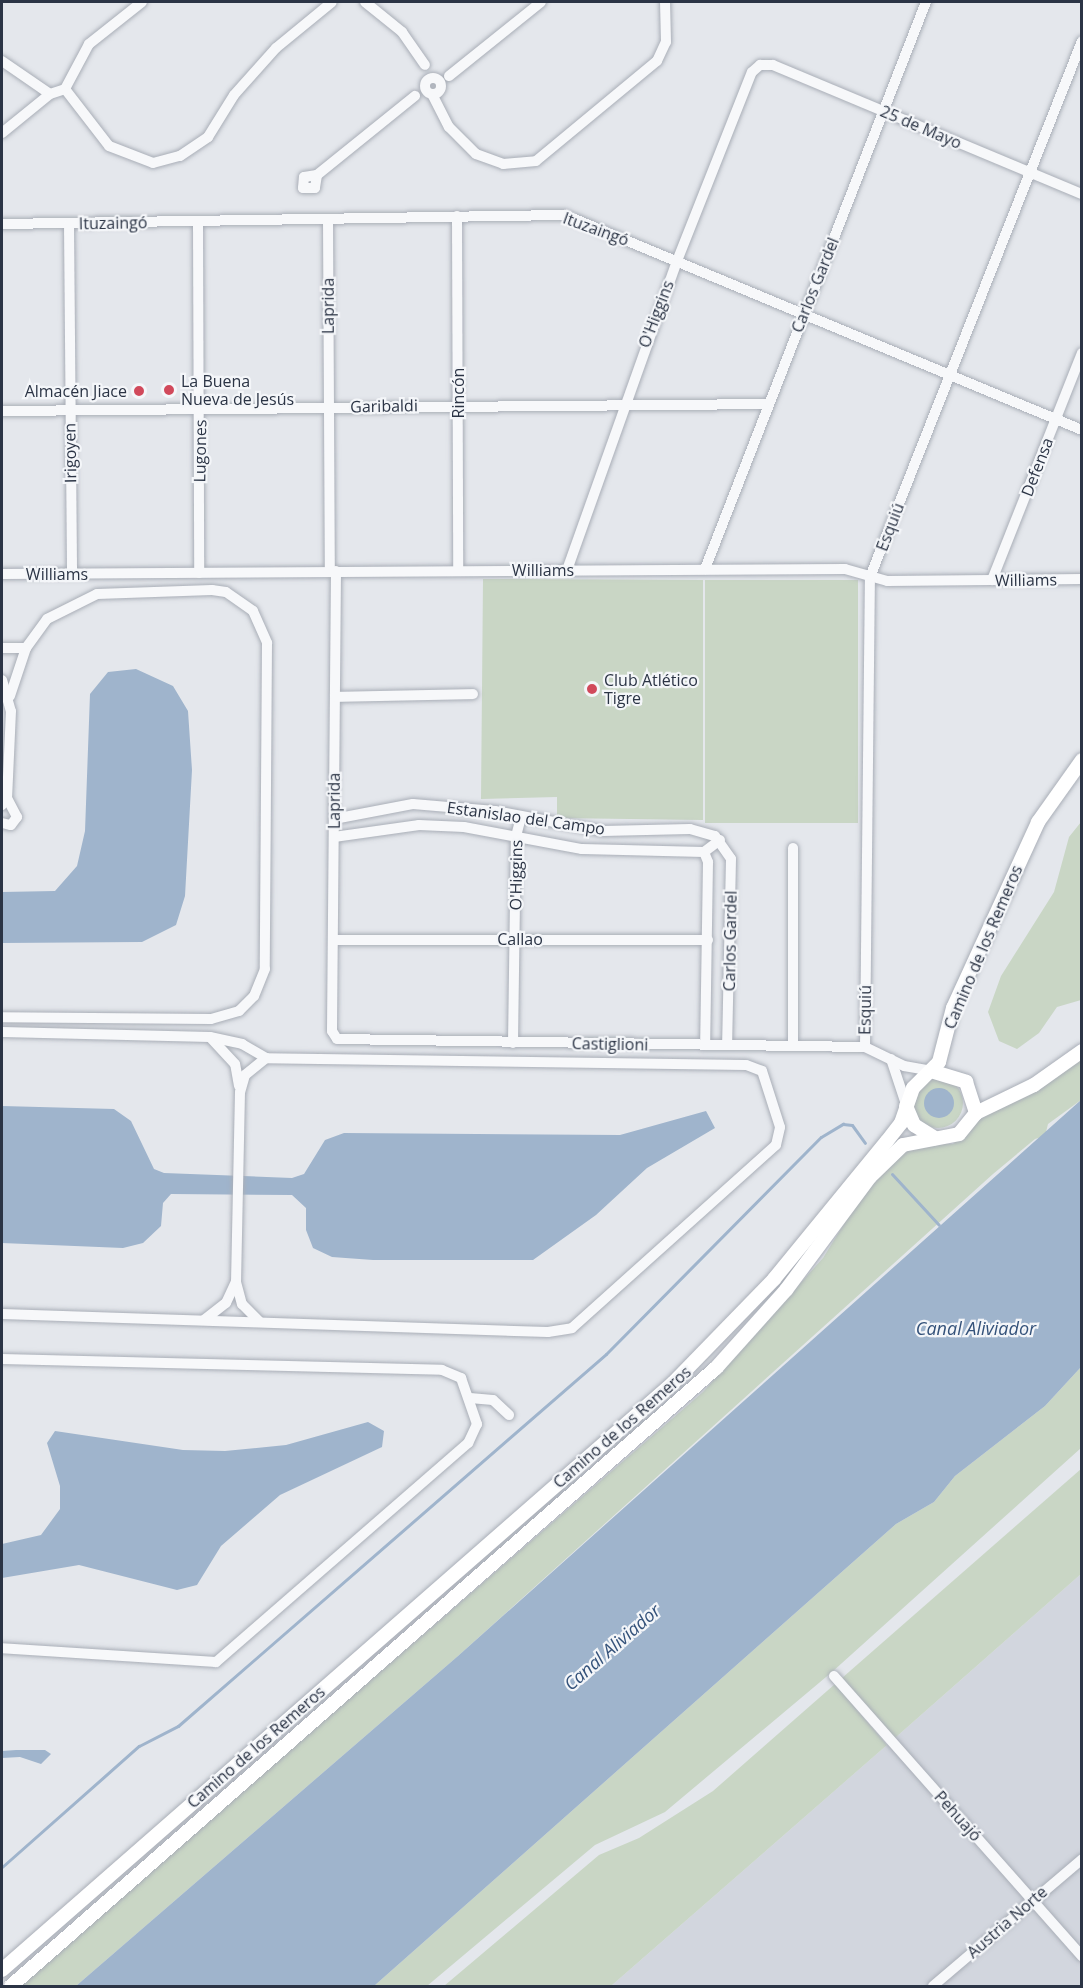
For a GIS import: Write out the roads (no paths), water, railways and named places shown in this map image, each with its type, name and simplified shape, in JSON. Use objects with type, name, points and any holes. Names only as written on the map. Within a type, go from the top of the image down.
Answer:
[{"type":"main road","name":"Camino de los Remeros","points":[[2,1970],[705,1354],[887,1141],[906,1104],[931,1071],[953,1008],[1038,822],[1082,760]]},
{"type":"main road","name":"Camino de los Remeros","points":[[11,1986],[716,1368],[786,1290],[882,1164],[903,1145],[959,1134],[976,1113],[1034,1085],[1082,1051]]},
{"type":"main road","points":[[931,1071],[966,1082],[976,1113]]},
{"type":"main road","points":[[906,1104],[914,1125],[939,1139]]},
{"type":"street","points":[[2,133],[50,94],[65,88],[89,44],[142,2]]},
{"type":"street","points":[[65,88],[109,146],[142,162],[167,160],[208,137],[234,95],[276,48],[332,2]]},
{"type":"street","points":[[365,2],[402,32],[435,84],[438,109],[476,154],[503,164],[536,161],[657,61],[666,42],[665,2]]},
{"type":"street","points":[[317,175],[415,96],[435,84],[541,2]]},
{"type":"street","name":"Carlos Gardel","points":[[705,569],[767,404],[805,314],[926,2]]},
{"type":"street","name":"Esquiú","points":[[865,1047],[870,577],[1082,41]]},
{"type":"street","points":[[2,61],[50,94]]},
{"type":"street","name":"25 de Mayo","points":[[760,65],[773,65],[1082,194]]},
{"type":"street","name":"O'Higgins","points":[[567,570],[621,405],[752,72],[760,65]]},
{"type":"street","name":"Ituzaingó","points":[[2,224],[566,215],[1082,430]]},
{"type":"street","name":"Rincón","points":[[458,216],[458,570]]},
{"type":"street","name":"Laprida","points":[[328,220],[327,407],[335,697],[332,1031]]},
{"type":"street","name":"Lugones","points":[[198,222],[201,408],[199,573]]},
{"type":"street","name":"Irigoyen","points":[[69,224],[72,574]]},
{"type":"street","name":"Defensa","points":[[992,580],[1082,353]]},
{"type":"street","name":"Garibaldi","points":[[2,411],[458,405],[767,404]]},
{"type":"street","name":"Williams","points":[[2,574],[845,569],[870,577],[992,580],[1082,579]]},
{"type":"street","points":[[2,823],[10,825],[18,817],[4,801],[10,696],[26,648],[47,619],[97,594],[226,592],[253,611],[267,643],[265,969],[254,996],[226,1017],[2,1017]]},
{"type":"street","points":[[2,648],[26,648]]},
{"type":"street","points":[[2,680],[10,696]]},
{"type":"street","points":[[335,697],[473,694]]},
{"type":"street","name":"Estanislao del Campo","points":[[334,819],[413,804],[521,817],[603,831],[703,830],[720,840]]},
{"type":"street","name":"O'Higgins","points":[[513,1043],[516,836],[521,817]]},
{"type":"street","name":"Estanislao del Campo","points":[[334,837],[419,825],[516,836],[582,849],[704,852]]},
{"type":"street","points":[[704,852],[720,840]]},
{"type":"street","name":"Carlos Gardel","points":[[720,840],[731,859],[727,1045]]},
{"type":"street","points":[[793,848],[793,1046]]},
{"type":"street","name":"Carlos Gardel","points":[[704,852],[708,940],[705,1045]]},
{"type":"street","name":"Callao","points":[[333,940],[708,940]]},
{"type":"street","name":"Castiglioni","points":[[332,1031],[344,1042],[865,1047],[891,1059],[931,1071]]},
{"type":"street","points":[[2,1032],[210,1037],[242,1044],[266,1058],[755,1066],[762,1071],[780,1137],[572,1328],[548,1332],[2,1314]]},
{"type":"street","points":[[210,1037],[235,1064],[240,1092],[236,1281],[242,1304],[260,1322]]},
{"type":"street","points":[[240,1092],[245,1075],[266,1058]]},
{"type":"street","points":[[891,1059],[906,1104]]},
{"type":"street","points":[[203,1320],[226,1303],[236,1281]]},
{"type":"street","points":[[2,1359],[442,1370],[461,1378],[470,1398],[477,1424],[468,1443],[224,1658],[206,1661],[2,1648]]},
{"type":"street","points":[[470,1398],[493,1400],[509,1414]]},
{"type":"street","name":"Pehuajó","points":[[834,1676],[1082,1956]]},
{"type":"street","name":"Austria Norte","points":[[933,1986],[1082,1859]]},
{"type":"water","points":[[136,669],[173,686],[188,711],[192,770],[185,896],[176,925],[142,942],[2,943],[2,892],[55,891],[77,866],[85,831],[90,694],[108,672]]},
{"type":"water","points":[[939,1088],[950,1092],[954,1103],[950,1114],[939,1118],[928,1114],[924,1103],[928,1092]]},
{"type":"water","name":"Canal Aliviador","points":[[1081,1100],[1081,1367],[1045,1406],[955,1476],[934,1502],[896,1524],[374,1986],[76,1986],[458,1656]]},
{"type":"water","points":[[2,1106],[114,1109],[131,1121],[154,1169],[164,1173],[292,1178],[304,1174],[325,1140],[344,1133],[620,1135],[706,1111],[715,1128],[647,1168],[596,1215],[533,1260],[373,1260],[332,1257],[313,1248],[306,1230],[306,1208],[292,1195],[171,1194],[163,1203],[161,1226],[143,1243],[123,1248],[2,1243]]},
{"type":"water","points":[[368,1422],[384,1431],[382,1447],[280,1495],[221,1546],[197,1585],[177,1590],[79,1565],[2,1578],[2,1544],[41,1535],[60,1509],[60,1486],[47,1443],[55,1431],[183,1450],[225,1451],[286,1445]]},
{"type":"water","points":[[45,1750],[51,1754],[41,1764],[20,1757],[2,1758],[2,1751]]},
{"type":"waterway","points":[[2,1867],[139,1746],[178,1726],[606,1354],[821,1137],[843,1124],[852,1125],[865,1143]]},
{"type":"waterway","points":[[892,1174],[939,1225]]},
{"type":"place","name":"La Buena Nueva de Jesús","points":[[169,390]]},
{"type":"place","name":"Almacén Jiace","points":[[139,391]]},
{"type":"place","name":"Club Atlético Tigre","points":[[592,689]]}]
